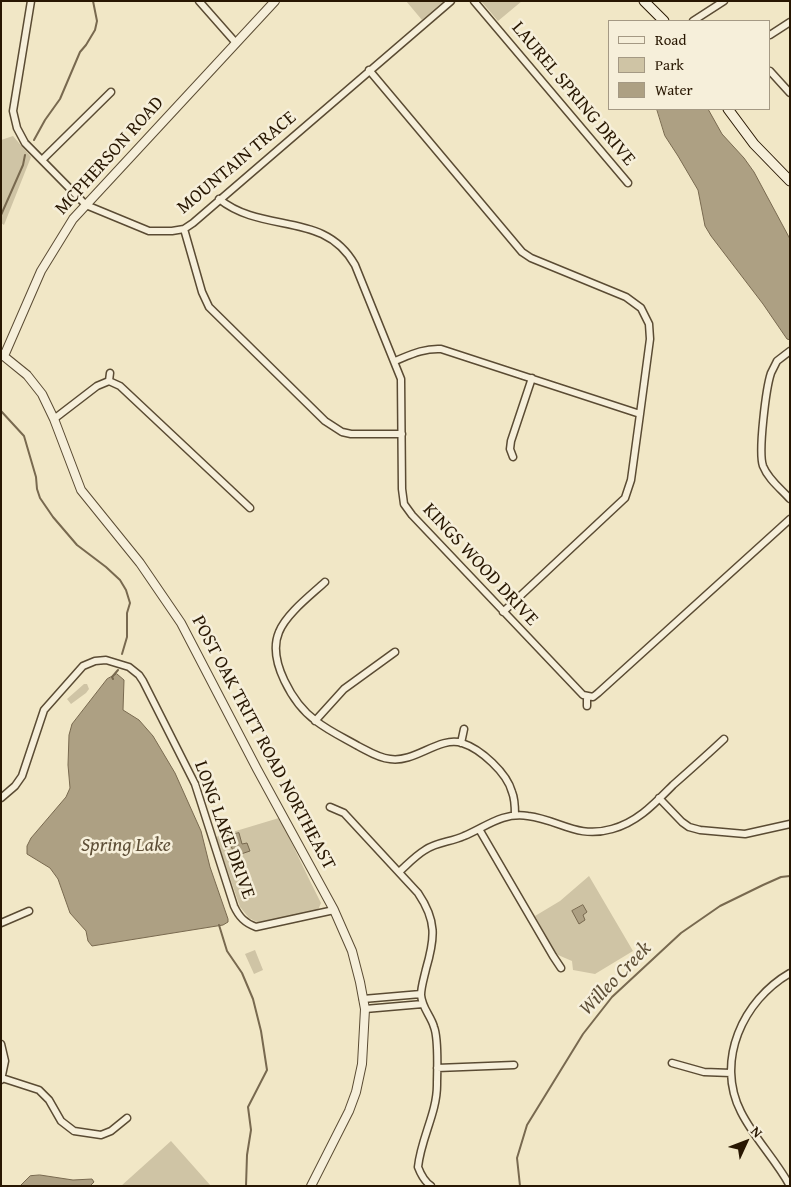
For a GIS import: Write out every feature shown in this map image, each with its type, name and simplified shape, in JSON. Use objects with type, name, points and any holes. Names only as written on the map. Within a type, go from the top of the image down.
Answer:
[{"type":"main road","points":[[644,1],[663,20]]},
{"type":"main road","points":[[729,110],[754,144],[790,181]]},
{"type":"street","name":"MOUNTAIN TRACE","points":[[31,1],[13,111],[20,136],[86,205],[149,231],[161,232],[184,229],[451,1]]},
{"type":"street","points":[[200,1],[236,43]]},
{"type":"street","name":"MCPHERSON ROAD","points":[[3,355],[50,255],[73,219],[275,1]]},
{"type":"street","name":"LAUREL SPRING DRIVE","points":[[474,1],[628,183]]},
{"type":"street","points":[[695,20],[724,1]]},
{"type":"street","points":[[771,34],[790,22]]},
{"type":"street","points":[[369,70],[522,252],[531,258],[626,297],[641,308],[649,324],[650,330],[631,480],[625,498],[503,612]]},
{"type":"street","points":[[771,71],[790,93]]},
{"type":"street","points":[[42,160],[111,92]]},
{"type":"street","name":"KINGS WOOD DRIVE","points":[[219,199],[233,209],[254,218],[326,234],[343,247],[355,265],[401,379],[402,489],[404,504],[412,515],[503,612],[579,692],[587,697]]},
{"type":"street","points":[[184,229],[202,292],[209,307],[325,421],[342,432],[351,434],[402,434]]},
{"type":"street","points":[[395,361],[421,351],[440,349],[640,414]]},
{"type":"street","points":[[790,351],[777,361],[770,372],[760,452],[766,472],[790,499]]},
{"type":"street","name":"POST OAK TRITT ROAD NORTHEAST","points":[[3,355],[27,375],[36,386],[54,418],[81,490],[140,562],[181,623],[334,910],[352,951],[364,999],[363,1056],[356,1092],[338,1135],[311,1186]]},
{"type":"street","points":[[109,380],[110,373]]},
{"type":"street","points":[[513,458],[510,441],[532,378]]},
{"type":"street","points":[[54,418],[97,386],[109,380]]},
{"type":"street","points":[[109,380],[120,386],[250,508]]},
{"type":"street","points":[[587,706],[587,697],[598,693],[790,519]]},
{"type":"street","points":[[325,582],[286,621],[278,632],[275,651],[278,664],[291,691],[303,708],[315,721],[340,736],[377,756],[392,760],[411,757],[443,744],[461,743],[481,753],[504,777],[512,792],[515,815]]},
{"type":"street","points":[[315,721],[344,690],[395,652]]},
{"type":"street","name":"LONG LAKE DRIVE","points":[[1,798],[15,786],[22,776],[44,710],[78,672],[89,662],[100,660],[129,667],[143,681],[195,784],[234,906],[239,915],[250,925],[256,927],[334,910]]},
{"type":"street","points":[[461,743],[464,729]]},
{"type":"street","points":[[399,872],[426,849],[464,836],[498,819],[515,815],[533,816],[572,830],[584,832],[600,832],[612,829],[636,818],[724,739]]},
{"type":"street","points":[[659,798],[682,822],[693,829],[745,834],[790,824]]},
{"type":"street","points":[[330,808],[344,813],[399,872],[424,902],[430,913],[433,927],[433,945],[421,994],[423,1004],[435,1028],[437,1086],[434,1108],[418,1166],[421,1175],[431,1186]]},
{"type":"street","points":[[479,829],[561,968]]},
{"type":"street","points":[[1,923],[29,911]]},
{"type":"street","points":[[790,973],[779,979],[758,999],[743,1021],[734,1047],[732,1073],[735,1095],[741,1112],[780,1168],[790,1186]]},
{"type":"street","points":[[364,999],[421,994]]},
{"type":"street","points":[[365,1009],[423,1004]]},
{"type":"street","points":[[1,1044],[5,1060],[2,1079],[39,1090],[49,1100],[61,1121],[74,1131],[101,1135],[111,1131],[127,1118]]},
{"type":"street","points":[[672,1063],[704,1072],[732,1073]]},
{"type":"street","points":[[437,1068],[514,1065]]},
{"type":"green space","points":[[406,1],[444,1],[422,20]]},
{"type":"green space","points":[[481,1],[522,1],[498,21]]},
{"type":"green space","points":[[13,136],[31,157],[4,225],[1,223],[1,140]]},
{"type":"green space","points":[[84,684],[87,684],[89,689],[71,704],[67,699]]},
{"type":"green space","points":[[279,818],[321,903],[318,910],[259,923],[249,918],[240,907],[216,837]]},
{"type":"green space","points":[[589,876],[633,951],[595,974],[573,970],[572,961],[555,952],[535,916],[560,901]]},
{"type":"green space","points":[[255,950],[263,970],[254,974],[245,954]]},
{"type":"green space","points":[[171,1141],[211,1186],[121,1186]]},
{"type":"water","points":[[657,110],[709,110],[722,134],[754,172],[790,239],[790,340],[787,339],[711,236],[705,226],[698,190],[665,136]]},
{"type":"water","name":"Spring Lake","points":[[117,674],[124,680],[123,710],[139,720],[153,736],[175,773],[201,831],[210,867],[228,922],[223,925],[92,946],[88,941],[86,931],[70,913],[58,879],[50,868],[27,854],[27,846],[31,838],[66,797],[70,788],[68,765],[69,735],[72,724],[107,679]]},
{"type":"water","points":[[239,833],[242,844],[247,843],[250,851],[235,856],[227,836]]},
{"type":"water","points":[[583,905],[587,912],[583,915],[585,920],[579,924],[572,911]]},
{"type":"water","points":[[40,1175],[73,1180],[92,1179],[94,1182],[90,1186],[20,1186],[30,1176]]},
{"type":"waterway","points":[[34,140],[60,99],[80,52],[95,30],[97,21],[93,1]]},
{"type":"waterway","points":[[1,215],[23,165],[25,155]]},
{"type":"waterway","points":[[1,411],[24,436],[40,498],[53,517],[77,545],[106,567],[120,580],[126,590],[130,603],[127,613],[127,637],[122,654]]},
{"type":"waterway","points":[[113,679],[112,677],[118,670]]},
{"type":"waterway","name":"Willeo Creek","points":[[520,1186],[517,1158],[527,1125],[583,1034],[612,997],[681,933],[720,906],[781,877],[790,876]]},
{"type":"waterway","points":[[219,925],[227,951],[242,973],[253,999],[261,1031],[267,1070],[248,1107],[251,1130],[247,1155],[246,1186]]}]
